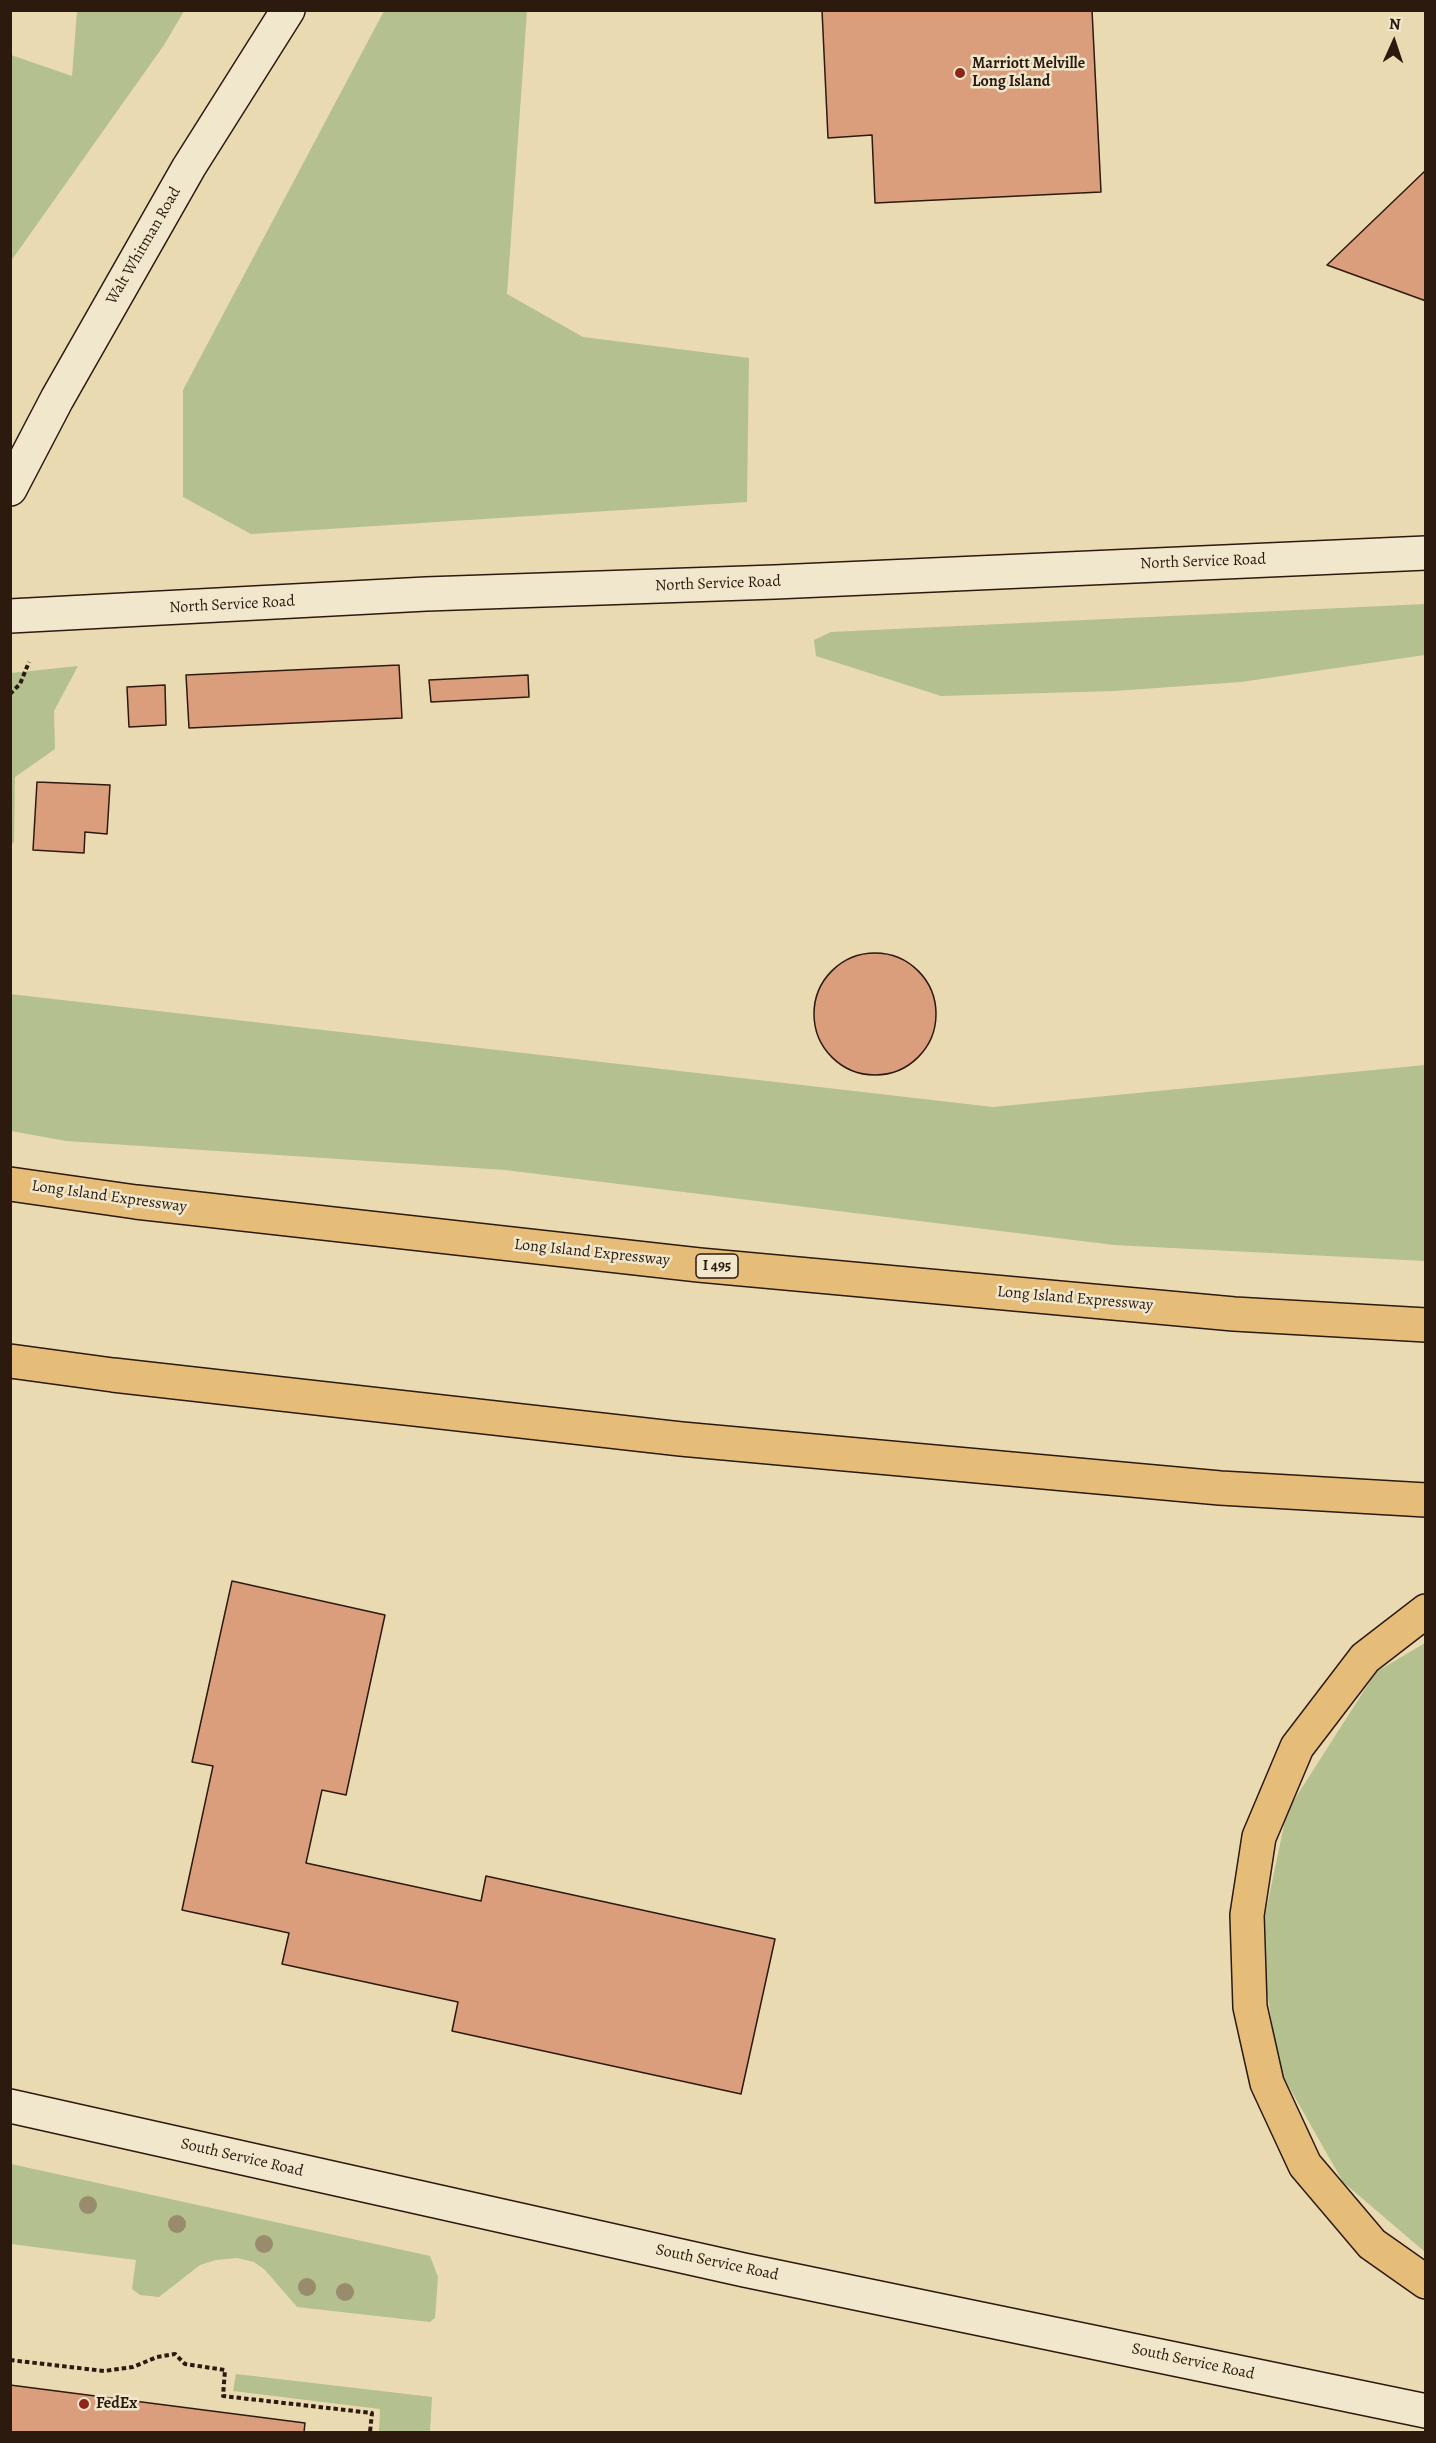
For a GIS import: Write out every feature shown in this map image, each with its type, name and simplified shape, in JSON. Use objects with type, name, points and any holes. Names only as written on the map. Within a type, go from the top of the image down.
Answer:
[{"type":"highway","name":"Long Island Expressway","points":[[10,1184],[136,1202],[699,1265],[1234,1314],[1425,1325]]},
{"type":"highway","points":[[10,1361],[113,1375],[681,1439],[1220,1488],[1425,1500]]},
{"type":"highway","points":[[1425,1611],[1365,1658],[1298,1747],[1259,1837],[1246,1915],[1250,2007],[1267,2084],[1305,2165],[1372,2244],[1425,2282]]},
{"type":"main road","name":"Walt Whitman Road","points":[[10,489],[57,399],[189,167],[288,10]]},
{"type":"main road","name":"North Service Road","points":[[10,616],[426,594],[775,582],[1425,553]]},
{"type":"main road","name":"South Service Road","points":[[10,2106],[733,2267],[1425,2411]]},
{"type":"path","points":[[10,694],[20,684],[29,662]]},
{"type":"path","points":[[10,2360],[104,2371],[133,2367],[157,2356],[175,2354],[185,2364],[225,2370],[223,2396],[372,2413],[370,2433]]},
{"type":"green space","points":[[77,11],[184,11],[164,45],[11,261],[11,55],[72,76]]},
{"type":"green space","points":[[384,11],[527,11],[507,294],[583,337],[749,358],[747,502],[251,534],[183,497],[183,390]]},
{"type":"green space","points":[[1425,604],[1425,655],[1241,682],[1114,691],[941,696],[816,656],[814,640],[831,632]]},
{"type":"green space","points":[[78,666],[54,711],[55,749],[15,777],[14,842],[11,845],[11,673]]},
{"type":"green space","points":[[10,994],[993,1107],[1425,1065],[1425,1261],[1114,1245],[505,1170],[66,1141],[11,1131]]},
{"type":"green space","points":[[1425,1643],[1425,2252],[1343,2182],[1280,2071],[1259,1944],[1287,1811],[1376,1672]]},
{"type":"green space","points":[[11,2164],[430,2256],[438,2277],[435,2318],[430,2322],[297,2307],[265,2270],[254,2262],[237,2258],[216,2260],[200,2265],[159,2297],[140,2295],[132,2289],[136,2260],[11,2244]]},
{"type":"green space","points":[[236,2374],[432,2397],[430,2431],[379,2432],[380,2409],[233,2391]]},
{"type":"building","name":"Marriott Melville Long Island","points":[[822,10],[1092,10],[1101,192],[875,203],[872,135],[828,138]]},
{"type":"building","points":[[1426,170],[1426,301],[1327,265]]},
{"type":"building","points":[[399,665],[402,718],[189,728],[186,675]]},
{"type":"building","points":[[528,675],[529,697],[431,702],[429,680]]},
{"type":"building","points":[[165,685],[166,725],[129,727],[127,687]]},
{"type":"building","points":[[37,782],[110,785],[107,834],[85,832],[84,853],[33,850]]},
{"type":"building","points":[[875,953],[898,958],[918,971],[931,991],[936,1014],[931,1037],[918,1057],[898,1070],[875,1075],[852,1070],[832,1057],[819,1037],[814,1014],[819,991],[832,971],[852,958]]},
{"type":"building","points":[[232,1581],[385,1615],[346,1795],[322,1790],[306,1863],[481,1901],[486,1876],[775,1939],[741,2094],[452,2031],[458,2002],[282,1964],[289,1933],[182,1910],[213,1766],[192,1762]]},
{"type":"building","name":"FedEx","points":[[10,2385],[305,2423],[304,2432],[10,2432]]},
{"type":"place","name":"Marriott Melville Long Island","points":[[960,73]]},
{"type":"place","name":"FedEx","points":[[84,2404]]}]
